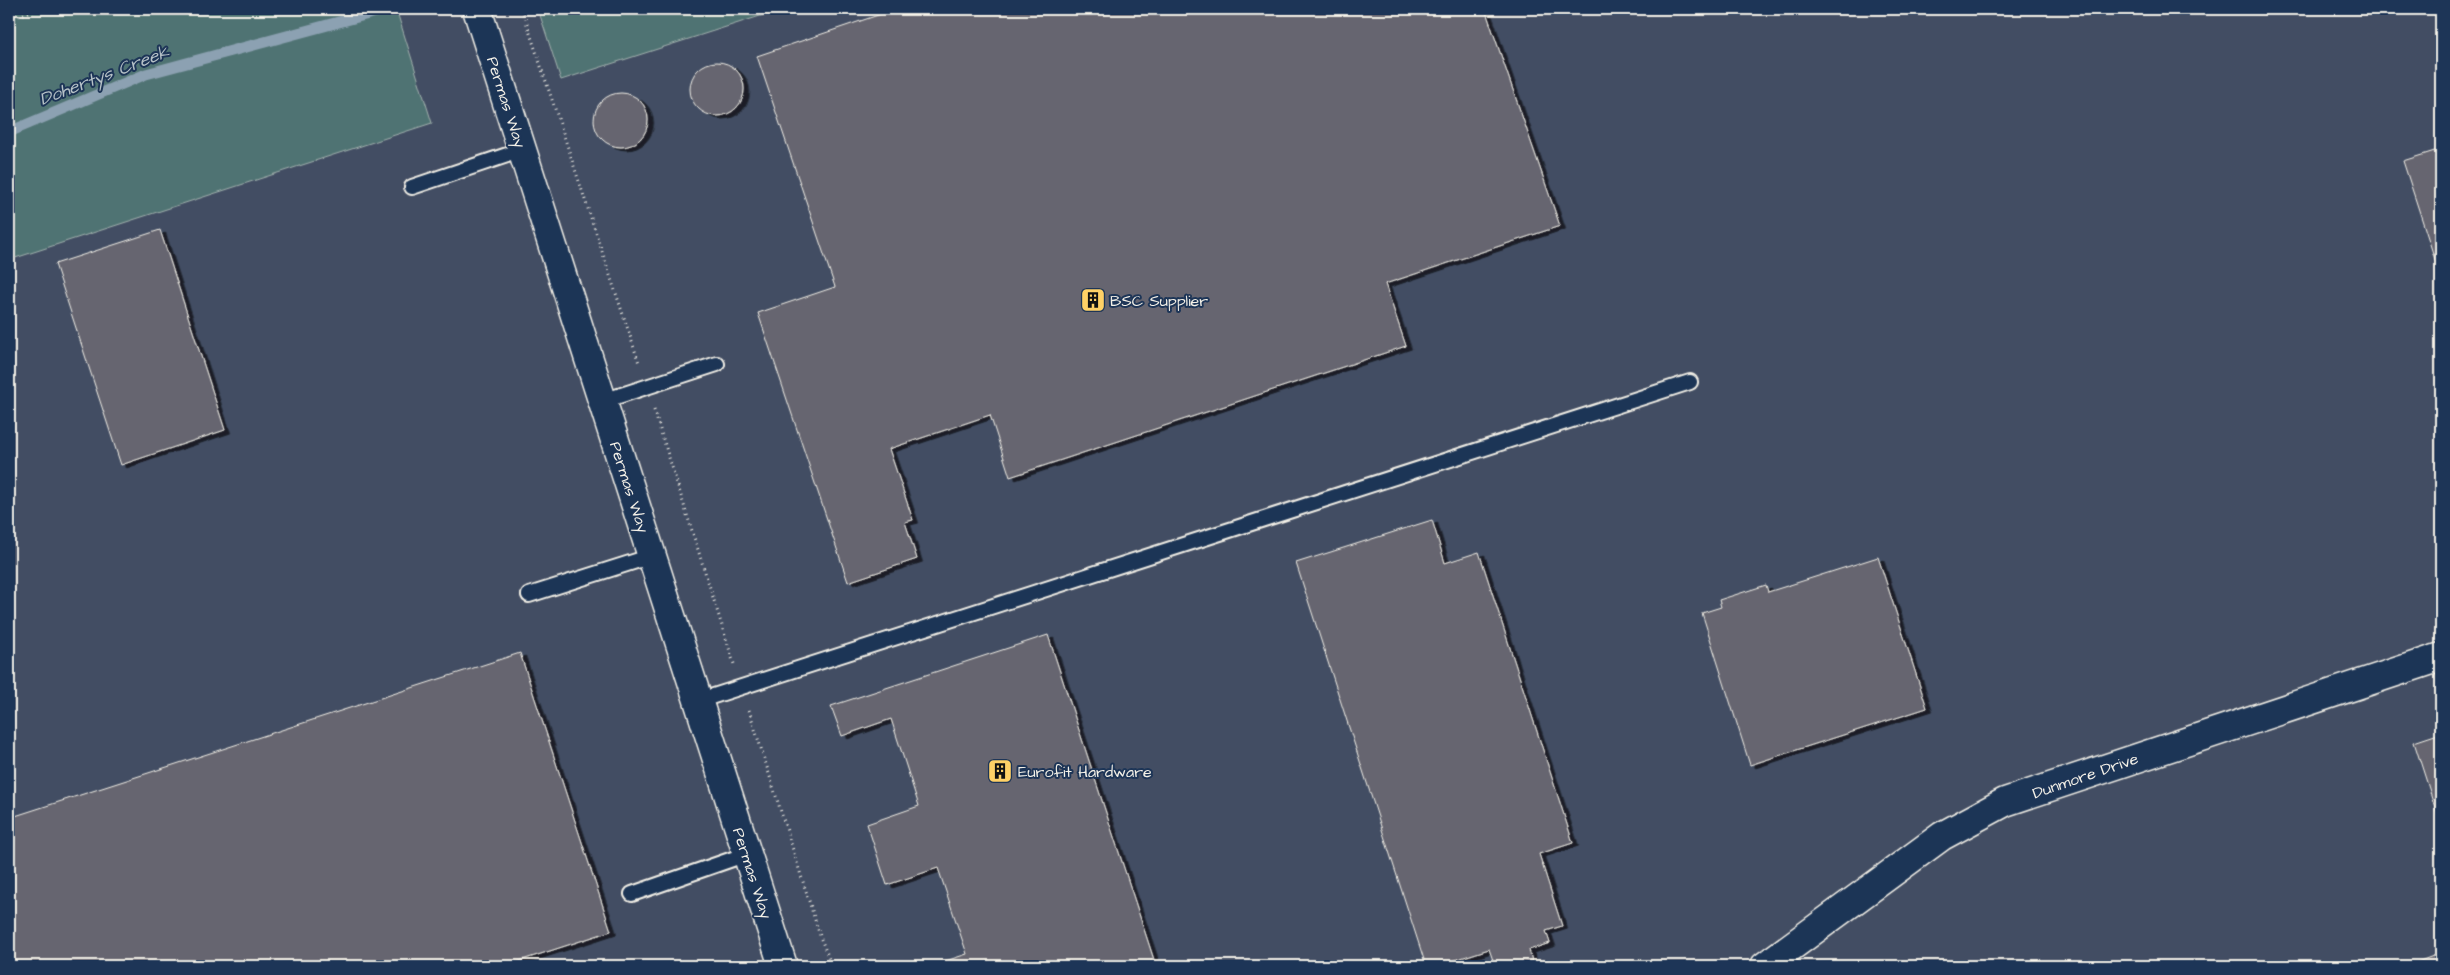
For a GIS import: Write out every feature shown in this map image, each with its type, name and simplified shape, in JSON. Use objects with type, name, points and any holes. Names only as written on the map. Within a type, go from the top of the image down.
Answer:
[{"type":"street","name":"Permas Way","points":[[477,9],[783,966]]},
{"type":"street","name":"Dunmore Drive","points":[[1764,966],[1942,836],[2005,802],[2441,657]]},
{"type":"lane","points":[[412,187],[522,150]]},
{"type":"lane","points":[[603,401],[717,364]]},
{"type":"lane","points":[[698,701],[1690,382]]},
{"type":"lane","points":[[529,595],[652,556]]},
{"type":"lane","points":[[632,894],[747,854]]},
{"type":"path","points":[[9,19],[39,9]]},
{"type":"path","points":[[522,9],[647,387],[818,929],[832,966]]},
{"type":"shaded area","points":[[9,9],[2441,9],[2441,966],[9,966]]},
{"type":"green space","points":[[9,9],[396,9],[432,123],[9,260]]},
{"type":"green space","points":[[538,9],[782,9],[561,80]]},
{"type":"building","name":"BSC Supplier","points":[[896,9],[1485,9],[1560,226],[1385,284],[1406,346],[1010,477],[990,415],[889,449],[913,520],[905,522],[917,559],[848,582],[758,313],[835,287],[757,56]]},
{"type":"building","points":[[717,62],[727,64],[736,70],[742,79],[744,89],[742,99],[736,108],[727,114],[717,116],[707,114],[698,108],[692,99],[690,89],[692,79],[698,70],[707,64]]},
{"type":"building","points":[[621,93],[631,95],[640,101],[646,110],[648,120],[646,130],[640,139],[631,145],[621,147],[611,145],[602,139],[596,130],[594,120],[596,110],[602,101],[611,95]]},
{"type":"building","points":[[2441,149],[2441,278],[2403,161]]},
{"type":"building","points":[[160,230],[225,430],[121,465],[55,264]]},
{"type":"building","points":[[1432,520],[1445,563],[1479,552],[1573,843],[1539,854],[1562,926],[1546,931],[1550,943],[1529,950],[1532,961],[1515,966],[1495,966],[1489,949],[1436,966],[1426,966],[1296,563]]},
{"type":"building","points":[[1878,557],[1927,708],[1750,765],[1702,613],[1721,607],[1719,600],[1766,585],[1768,592]]},
{"type":"building","name":"Eurofit Hardware","points":[[1048,635],[1156,966],[930,966],[967,954],[938,868],[887,885],[867,824],[919,806],[891,719],[842,736],[831,706]]},
{"type":"building","points":[[520,653],[611,931],[504,966],[9,966],[9,818]]},
{"type":"building","points":[[2441,733],[2441,826],[2414,742]]},
{"type":"building","points":[[2441,953],[2441,966],[2407,966]]},
{"type":"waterway","name":"Dohertys Creek","points":[[9,132],[146,74],[387,9]]},
{"type":"place","name":"BSC Supplier","points":[[1093,300]]},
{"type":"place","name":"Eurofit Hardware","points":[[1000,771]]}]
